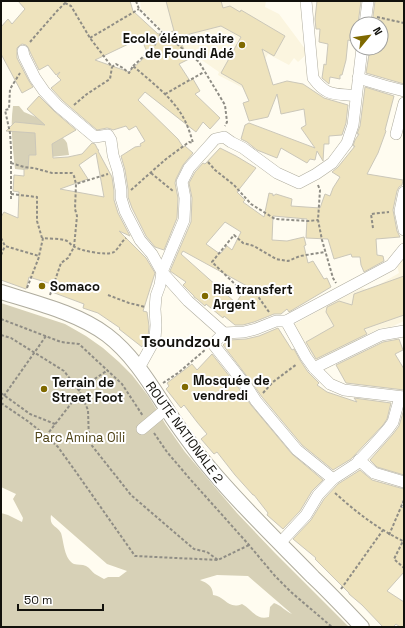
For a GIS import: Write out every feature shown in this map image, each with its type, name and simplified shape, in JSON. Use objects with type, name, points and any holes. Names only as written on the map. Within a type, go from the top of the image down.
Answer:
[{"type":"main road","name":"ROUTE NATIONALE 2","points":[[1,292],[46,306],[79,319],[96,327],[109,336],[139,368],[166,409],[204,460],[232,494],[362,627]]},
{"type":"street","points":[[306,1],[313,78],[328,93],[356,96]]},
{"type":"street","points":[[366,16],[368,1]]},
{"type":"street","points":[[23,51],[35,78],[44,91],[58,106],[95,137],[108,135],[111,140],[113,155],[122,190],[121,198],[125,211],[140,240],[152,254],[162,272],[188,301],[224,333]]},
{"type":"street","points":[[139,368],[155,339],[156,325],[154,309],[156,296],[160,285],[162,272],[184,220],[185,198],[182,182],[189,168],[215,140],[224,137],[243,148],[276,173],[299,183],[332,163],[347,143],[353,125],[361,56]]},
{"type":"street","points":[[358,78],[404,91]]},
{"type":"street","points":[[396,134],[404,103]]},
{"type":"street","points":[[404,192],[400,211],[404,230]]},
{"type":"street","points":[[330,482],[297,450],[256,401],[247,387],[213,344],[224,333],[244,332],[281,321],[340,292],[390,265],[404,249]]},
{"type":"street","points":[[280,543],[306,515],[318,495],[330,482],[356,464],[373,446],[393,422],[402,397],[344,390],[330,384],[314,368],[281,321]]},
{"type":"street","points":[[314,368],[381,334],[404,331]]},
{"type":"street","points":[[145,426],[166,409]]},
{"type":"street","points":[[359,460],[374,473],[404,482]]},
{"type":"path","points":[[136,1],[139,9],[162,32],[199,62],[225,105],[227,122],[221,138]]},
{"type":"path","points":[[23,51],[66,2],[90,38],[112,67],[110,78],[78,101],[67,113]]},
{"type":"path","points":[[90,38],[139,9]]},
{"type":"path","points":[[389,22],[404,24]]},
{"type":"path","points":[[112,67],[116,64],[129,73],[133,66],[152,48],[162,32]]},
{"type":"path","points":[[11,199],[10,133],[5,110],[9,109],[10,89],[28,62]]},
{"type":"path","points":[[121,198],[166,159],[189,142],[193,143],[188,126],[180,111],[164,94],[133,66]]},
{"type":"path","points":[[164,94],[204,72]]},
{"type":"path","points":[[201,155],[215,170],[234,185],[251,204],[275,219],[308,221],[318,220]]},
{"type":"path","points":[[11,163],[52,173],[72,173],[76,184],[75,209],[77,216],[74,247],[68,258],[61,263],[46,306]]},
{"type":"path","points":[[76,184],[118,171]]},
{"type":"path","points":[[151,173],[172,190],[185,198]]},
{"type":"path","points":[[313,175],[320,190],[318,220],[322,240],[333,278],[340,292]]},
{"type":"path","points":[[11,194],[37,197],[37,221],[43,238],[39,256],[23,299]]},
{"type":"path","points":[[373,228],[372,214],[400,211]]},
{"type":"path","points":[[281,321],[248,286],[239,288],[212,262],[234,235],[243,243],[254,246],[276,259],[288,261],[300,256],[325,252]]},
{"type":"path","points":[[43,238],[68,242],[74,247],[108,254],[117,249],[124,240],[131,236],[140,240]]},
{"type":"path","points":[[1,238],[5,246],[39,256]]},
{"type":"path","points":[[1,255],[5,246]]},
{"type":"path","points":[[108,295],[139,306],[154,309]]},
{"type":"path","points":[[1,319],[61,342],[79,344],[108,370],[122,384],[145,426],[186,474],[275,576],[291,592],[332,627]]},
{"type":"path","points":[[1,335],[11,338],[64,371],[79,391],[88,410],[89,442],[131,495],[194,549],[207,552],[218,560]]},
{"type":"path","points":[[1,400],[46,336]]},
{"type":"path","points":[[154,389],[213,344]]},
{"type":"path","points":[[256,401],[273,382],[306,357]]},
{"type":"path","points":[[46,436],[79,391],[108,370]]},
{"type":"path","points":[[1,393],[30,414],[55,424]]},
{"type":"path","points":[[1,403],[29,422],[58,447],[135,556],[218,560],[249,545]]},
{"type":"path","points":[[330,482],[348,505],[367,520],[403,541],[394,559],[404,568]]},
{"type":"path","points":[[389,534],[404,500]]},
{"type":"path","points":[[335,598],[383,530]]},
{"type":"shaded area","name":"Ecole élémentaire de Foundi Adé","points":[[140,1],[266,1],[265,7],[279,14],[308,53],[298,62],[294,58],[289,65],[268,54],[247,90],[218,75],[219,72],[170,38],[141,9]]},
{"type":"shaded area","points":[[404,256],[404,321],[391,327],[381,328],[374,331],[316,362],[293,325],[327,306],[327,304],[335,299],[338,300],[362,288],[370,290],[399,273],[397,266]]},
{"type":"green space","points":[[13,106],[19,106],[24,112],[43,120],[65,140],[69,155],[51,157],[41,172],[15,169],[12,130]]},
{"type":"green space","name":"Parc Amina Oili","points":[[1,303],[65,324],[86,336],[119,362],[132,375],[149,397],[185,452],[237,513],[349,627],[1,627],[1,513],[22,522],[23,518],[13,499],[16,494],[1,487]],"holes":[[[51,515],[107,564],[127,571],[119,577],[108,577],[104,579],[95,574],[86,566],[71,562],[66,554],[61,533],[51,522]],[[217,575],[248,576],[292,614],[274,603],[270,607],[269,617],[265,618],[257,616],[242,604],[230,604],[213,595],[211,587],[200,580]]]},
{"type":"building","points":[[18,1],[130,1],[133,11],[158,34],[174,31],[166,1],[221,1],[223,8],[230,6],[240,12],[241,10],[285,36],[274,56],[262,49],[273,85],[287,81],[303,84],[324,98],[348,105],[346,123],[342,135],[329,136],[329,144],[324,144],[323,161],[317,151],[315,160],[310,159],[307,163],[281,148],[277,158],[257,150],[241,139],[245,125],[249,123],[315,148],[301,128],[306,125],[304,109],[281,114],[277,94],[268,117],[249,121],[243,103],[249,101],[242,85],[221,73],[241,37],[221,26],[178,37],[189,59],[179,64],[190,81],[193,79],[200,91],[195,94],[220,118],[210,129],[203,122],[196,132],[145,92],[138,100],[178,139],[183,147],[185,146],[193,153],[183,165],[175,183],[178,198],[177,218],[164,250],[155,247],[146,236],[132,208],[128,197],[125,170],[121,156],[135,147],[141,146],[140,144],[145,141],[136,126],[129,130],[126,126],[113,130],[107,128],[97,130],[63,101],[51,88],[61,80],[57,76],[60,72],[56,75],[48,65],[39,70],[28,47],[22,44],[17,48],[17,58],[33,87],[22,93],[1,54],[1,27],[8,19],[12,24],[25,9]],"holes":[[[141,38],[148,54],[129,72],[95,60]]]},
{"type":"building","points":[[317,1],[361,1],[359,16],[349,16],[349,40],[342,75],[340,75],[340,79],[330,77],[329,84],[322,78],[324,64],[326,65],[328,44],[319,42],[320,29],[316,29],[315,19]]},
{"type":"building","points":[[375,1],[404,2],[404,84],[366,73],[369,56],[389,56],[389,16],[373,16]]},
{"type":"building","points":[[365,87],[394,96],[386,131],[378,153],[367,174],[403,180],[402,185],[397,191],[393,210],[397,231],[400,237],[376,239],[377,255],[383,256],[384,261],[364,272],[360,257],[352,257],[351,254],[334,259],[328,239],[306,238],[307,219],[273,216],[272,240],[287,241],[304,237],[306,245],[304,246],[308,263],[313,261],[324,279],[327,278],[331,287],[289,312],[287,309],[281,314],[274,314],[243,325],[235,325],[224,316],[223,318],[206,304],[205,306],[183,285],[186,282],[170,271],[191,222],[192,198],[189,183],[195,172],[220,148],[256,168],[237,192],[245,200],[243,202],[264,217],[269,193],[273,194],[273,196],[276,194],[292,199],[291,206],[320,208],[325,194],[330,196],[340,177],[332,172],[355,146],[353,146],[359,134],[357,134],[360,126]],"holes":[[[225,222],[241,232],[232,250],[227,246],[220,254],[206,244]],[[183,251],[247,286],[236,303],[181,254]]]},
{"type":"building","points":[[39,96],[76,130],[52,144],[53,158],[82,154],[92,143],[95,144],[99,150],[98,151],[112,177],[114,200],[118,213],[130,236],[119,231],[146,258],[155,273],[143,311],[147,312],[149,326],[148,337],[142,347],[119,329],[120,328],[98,313],[83,308],[84,304],[52,292],[55,285],[29,277],[26,289],[1,280],[1,217],[4,212],[18,218],[19,192],[13,191],[14,175],[24,176],[24,169],[28,169],[29,155],[36,155],[35,133],[6,131],[15,122],[45,125],[27,109]],"holes":[[[96,153],[104,197],[60,189],[88,179],[79,165]]]},
{"type":"building","points":[[404,276],[404,315],[364,329],[367,334],[316,359],[306,342],[334,326],[326,312],[327,307],[339,301],[352,305],[354,294]]},
{"type":"building","points":[[278,328],[292,350],[294,349],[308,372],[319,383],[317,385],[327,392],[357,402],[354,398],[391,403],[387,419],[383,425],[351,459],[333,470],[302,445],[262,397],[223,345],[229,340],[246,339],[259,336]]},
{"type":"building","points":[[399,339],[403,350],[395,354],[404,369],[404,390],[346,383],[336,365],[383,342]]},
{"type":"building","points":[[212,354],[251,405],[292,454],[323,480],[312,491],[300,511],[283,529],[267,515],[268,513],[254,495],[235,475],[217,452],[214,454],[201,439],[207,434],[184,405],[181,408],[166,389],[169,386],[167,383],[192,364],[197,370]]},
{"type":"building","points":[[404,409],[404,475],[377,467],[370,460],[399,426]]},
{"type":"building","points":[[360,470],[372,480],[404,489],[404,498],[401,507],[404,508],[404,572],[387,591],[404,602],[404,627],[400,627],[396,624],[393,627],[383,627],[315,559],[316,558],[293,539],[311,520],[324,499],[338,484]]},
{"type":"place","name":"Ecole élémentaire de Foundi Adé","points":[[242,45]]},
{"type":"place","name":"Somaco","points":[[42,286]]},
{"type":"place","name":"Ria transfert Argent","points":[[205,296]]},
{"type":"place","name":"Mosquée de vendredi","points":[[185,387]]},
{"type":"place","name":"Terrain de Street Foot","points":[[44,389]]},
{"type":"district","name":"Tsoundzou 1","points":[[186,342]]}]
